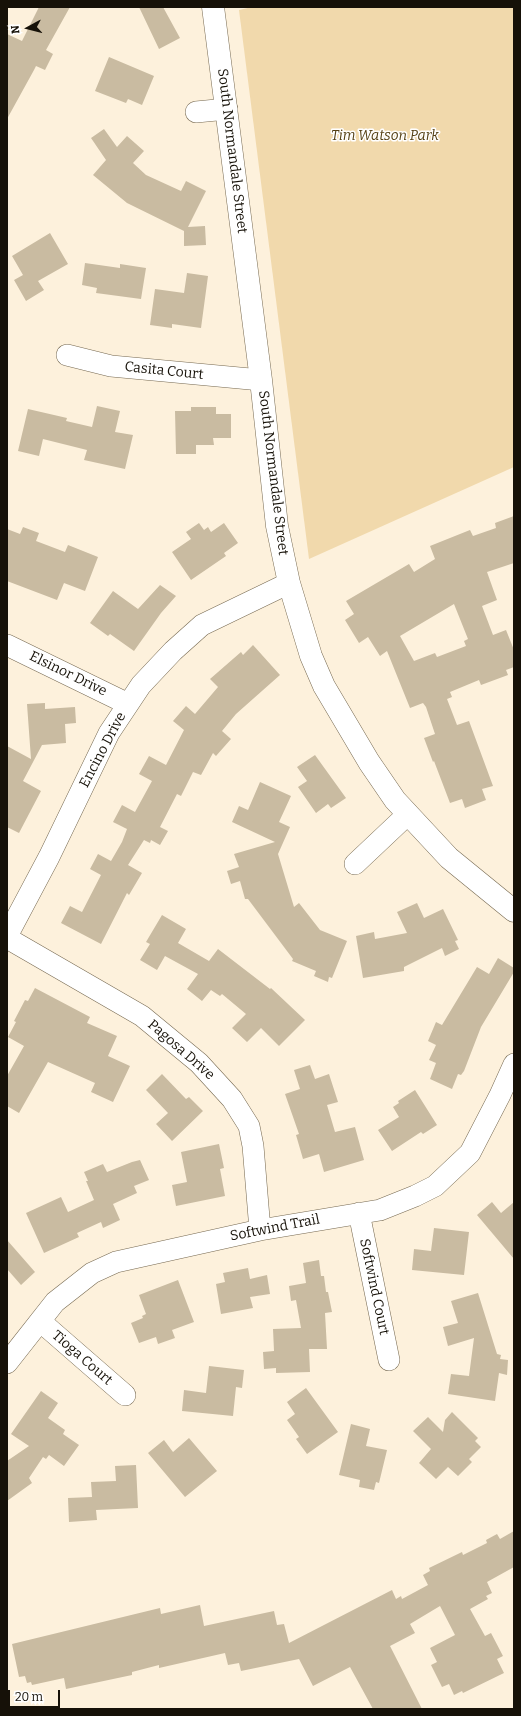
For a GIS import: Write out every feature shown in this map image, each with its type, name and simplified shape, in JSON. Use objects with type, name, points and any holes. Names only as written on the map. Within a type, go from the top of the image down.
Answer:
[{"type":"street","name":"South Normandale Street","points":[[213,7],[261,380],[277,526],[289,583],[311,656],[324,686],[369,762],[395,800],[449,858],[514,911]]},
{"type":"street","points":[[196,112],[227,109]]},
{"type":"street","name":"Casita Court","points":[[67,355],[111,366],[261,380]]},
{"type":"street","name":"Encino Drive","points":[[7,937],[49,857],[109,733],[141,685],[173,651],[202,625],[289,583]]},
{"type":"street","name":"Elsinor Drive","points":[[7,645],[128,704]]},
{"type":"street","points":[[355,864],[408,814]]},
{"type":"street","name":"Pagosa Drive","points":[[7,937],[142,1016],[199,1063],[232,1099],[249,1126],[253,1146],[260,1230]]},
{"type":"street","name":"Softwind Trail","points":[[7,1362],[55,1302],[92,1273],[116,1262],[260,1230],[380,1210],[435,1186],[470,1153],[514,1064]]},
{"type":"street","name":"Softwind Court","points":[[359,1213],[389,1360]]},
{"type":"street","name":"Tioga Court","points":[[40,1321],[125,1395]]},
{"type":"green space","name":"Tim Watson Park","points":[[252,7],[514,7],[514,467],[309,559],[239,10]]},
{"type":"building","points":[[39,7],[70,7],[46,50],[53,54],[45,70],[36,66],[7,119],[7,34],[22,41]]},
{"type":"building","points":[[139,7],[163,7],[180,38],[159,49]]},
{"type":"building","points":[[109,57],[154,76],[142,105],[128,99],[126,103],[95,91]]},
{"type":"building","points":[[104,129],[117,147],[127,136],[144,151],[133,163],[146,175],[181,191],[186,181],[206,191],[188,227],[205,226],[206,245],[184,246],[184,231],[127,203],[93,175],[106,160],[91,138]]},
{"type":"building","points":[[50,233],[68,264],[38,281],[44,290],[26,301],[14,280],[23,275],[12,256]]},
{"type":"building","points":[[85,263],[120,268],[120,264],[146,268],[141,299],[96,293],[97,288],[82,285]]},
{"type":"building","points":[[187,273],[208,276],[201,328],[172,324],[172,328],[150,325],[155,289],[184,293]]},
{"type":"building","points":[[97,406],[120,411],[115,432],[133,435],[125,469],[84,460],[87,450],[43,439],[39,456],[18,451],[28,409],[67,418],[66,421],[92,427]]},
{"type":"building","points":[[191,407],[216,407],[216,414],[231,414],[231,438],[213,438],[214,445],[196,445],[196,454],[176,454],[175,411],[191,411]]},
{"type":"building","points":[[514,516],[514,563],[487,572],[497,600],[482,606],[493,635],[506,630],[514,650],[514,667],[506,670],[508,675],[481,685],[479,680],[450,692],[452,697],[447,699],[457,725],[469,721],[493,786],[482,789],[486,800],[465,808],[462,799],[450,803],[434,761],[433,762],[424,738],[435,734],[426,707],[423,703],[410,708],[387,651],[380,656],[368,637],[359,643],[345,620],[354,614],[346,601],[409,564],[414,572],[435,559],[430,546],[470,530],[473,536],[496,528],[495,523]],"holes":[[[454,604],[468,639],[464,641],[466,646],[437,657],[435,653],[414,661],[400,636]]]},
{"type":"building","points":[[199,523],[204,530],[208,527],[211,532],[224,523],[238,543],[224,553],[226,556],[191,580],[172,552],[191,539],[186,532]]},
{"type":"building","points":[[23,527],[39,533],[36,541],[65,552],[68,545],[98,557],[85,591],[64,583],[57,600],[7,581],[7,529],[20,534]]},
{"type":"building","points":[[160,585],[176,596],[161,613],[134,651],[110,634],[108,636],[90,623],[113,591],[138,609]]},
{"type":"building","points":[[253,645],[280,675],[236,714],[222,731],[231,739],[216,756],[213,753],[201,775],[193,772],[181,796],[177,794],[160,827],[168,831],[160,845],[151,840],[150,843],[144,840],[128,865],[142,873],[129,895],[127,893],[101,944],[61,923],[70,906],[82,912],[101,875],[90,869],[98,854],[111,861],[122,842],[127,829],[113,822],[122,805],[135,812],[152,781],[139,774],[149,756],[166,765],[184,730],[173,721],[186,706],[195,714],[218,687],[210,679],[241,652],[243,655]]},
{"type":"building","points":[[45,703],[45,709],[75,707],[76,723],[65,724],[66,743],[42,745],[23,781],[41,791],[19,833],[7,827],[7,746],[31,759],[27,704]]},
{"type":"building","points":[[315,755],[346,798],[331,808],[328,804],[316,813],[298,787],[307,781],[297,767]]},
{"type":"building","points":[[260,782],[291,796],[279,822],[290,827],[278,854],[294,907],[299,903],[320,930],[347,941],[332,978],[329,977],[328,982],[314,976],[316,971],[292,961],[293,959],[248,899],[245,899],[240,881],[231,884],[227,871],[239,867],[234,854],[275,842],[232,822],[239,806],[248,810]]},
{"type":"building","points":[[417,903],[424,918],[443,909],[458,940],[455,941],[459,949],[445,956],[442,948],[404,967],[404,971],[363,978],[356,936],[374,932],[375,939],[407,933],[397,912]]},
{"type":"building","points":[[162,915],[186,929],[178,943],[209,961],[218,949],[270,989],[271,988],[305,1020],[279,1046],[261,1028],[247,1042],[232,1028],[246,1014],[222,994],[220,996],[211,990],[202,1001],[187,989],[198,974],[165,956],[157,970],[140,960],[150,944],[146,942]]},
{"type":"building","points":[[498,958],[514,968],[514,972],[481,1027],[464,1071],[461,1075],[458,1074],[452,1089],[430,1079],[436,1063],[429,1060],[436,1045],[428,1041],[436,1022],[442,1025],[477,967],[489,974]]},
{"type":"building","points":[[35,988],[90,1017],[87,1023],[117,1036],[108,1056],[130,1066],[113,1102],[91,1092],[95,1083],[48,1062],[19,1113],[7,1106],[7,1076],[24,1046],[8,1037],[16,1022],[14,1021],[25,1000],[28,1001]]},
{"type":"building","points":[[310,1065],[315,1079],[329,1074],[338,1102],[327,1105],[335,1132],[355,1127],[364,1160],[324,1172],[319,1154],[303,1159],[296,1135],[299,1134],[285,1094],[300,1089],[294,1070]]},
{"type":"building","points":[[162,1074],[186,1099],[189,1097],[203,1111],[172,1141],[156,1124],[168,1113],[146,1090]]},
{"type":"building","points":[[415,1090],[437,1125],[423,1134],[421,1132],[392,1151],[378,1130],[399,1117],[393,1107],[399,1103],[398,1101]]},
{"type":"building","points":[[219,1144],[224,1168],[220,1169],[225,1196],[176,1206],[172,1185],[187,1182],[181,1152]]},
{"type":"building","points":[[140,1160],[149,1180],[134,1186],[137,1193],[113,1204],[120,1220],[103,1228],[101,1222],[77,1233],[79,1237],[44,1253],[26,1213],[61,1197],[68,1212],[94,1200],[84,1172],[103,1164],[107,1172]]},
{"type":"building","points":[[492,1202],[501,1213],[514,1202],[514,1259],[477,1215]]},
{"type":"building","points":[[434,1228],[469,1232],[464,1275],[412,1270],[414,1249],[431,1251]]},
{"type":"building","points":[[7,1240],[35,1272],[21,1285],[7,1269]]},
{"type":"building","points":[[319,1260],[321,1276],[324,1276],[326,1292],[328,1292],[332,1312],[325,1313],[327,1349],[309,1349],[310,1372],[276,1373],[276,1368],[264,1369],[263,1352],[274,1351],[273,1329],[301,1328],[296,1300],[291,1301],[289,1286],[306,1283],[303,1263]]},
{"type":"building","points":[[248,1268],[250,1279],[267,1275],[270,1294],[250,1297],[253,1308],[221,1314],[216,1284],[225,1282],[223,1273]]},
{"type":"building","points":[[178,1280],[194,1322],[172,1330],[175,1338],[158,1344],[156,1337],[139,1343],[131,1323],[143,1318],[142,1316],[146,1314],[139,1295]]},
{"type":"building","points":[[478,1293],[497,1354],[501,1355],[500,1359],[508,1360],[507,1375],[499,1373],[495,1401],[448,1394],[451,1374],[469,1376],[474,1338],[448,1346],[443,1327],[458,1323],[451,1301]]},
{"type":"building","points":[[209,1366],[244,1370],[242,1388],[236,1387],[233,1416],[182,1411],[184,1390],[206,1393]]},
{"type":"building","points":[[306,1388],[338,1432],[307,1454],[296,1439],[299,1437],[287,1420],[295,1414],[287,1402]]},
{"type":"building","points":[[41,1391],[58,1403],[48,1418],[65,1430],[63,1434],[79,1445],[64,1466],[49,1455],[46,1459],[43,1457],[29,1478],[32,1483],[7,1501],[7,1461],[29,1446],[11,1434]]},
{"type":"building","points":[[452,1412],[478,1438],[475,1441],[481,1447],[469,1459],[472,1462],[458,1476],[448,1467],[436,1479],[419,1463],[431,1449],[413,1431],[428,1417],[443,1432],[445,1420]]},
{"type":"building","points":[[351,1424],[370,1429],[366,1446],[387,1450],[379,1483],[376,1482],[374,1490],[359,1487],[360,1480],[339,1475]]},
{"type":"building","points":[[189,1438],[217,1471],[185,1497],[148,1453],[164,1440],[173,1452]]},
{"type":"building","points":[[136,1465],[138,1508],[96,1510],[97,1520],[69,1522],[68,1498],[92,1497],[91,1482],[116,1481],[115,1466]]},
{"type":"building","points":[[514,1531],[514,1567],[487,1582],[492,1593],[486,1596],[488,1599],[470,1609],[485,1636],[491,1633],[503,1656],[497,1659],[504,1673],[463,1693],[462,1691],[454,1695],[449,1684],[442,1687],[431,1665],[437,1662],[430,1648],[455,1635],[440,1606],[410,1624],[415,1633],[390,1646],[422,1709],[373,1709],[350,1667],[313,1686],[299,1659],[241,1671],[239,1663],[228,1665],[225,1653],[159,1668],[159,1665],[132,1672],[132,1675],[66,1689],[64,1678],[32,1685],[31,1682],[27,1683],[25,1676],[19,1677],[12,1644],[160,1608],[161,1614],[200,1605],[204,1626],[274,1611],[277,1625],[284,1624],[289,1643],[392,1590],[396,1599],[401,1596],[402,1599],[428,1585],[423,1575],[430,1571],[429,1568],[462,1552],[463,1555],[487,1543],[486,1540],[497,1534],[500,1539]]}]
